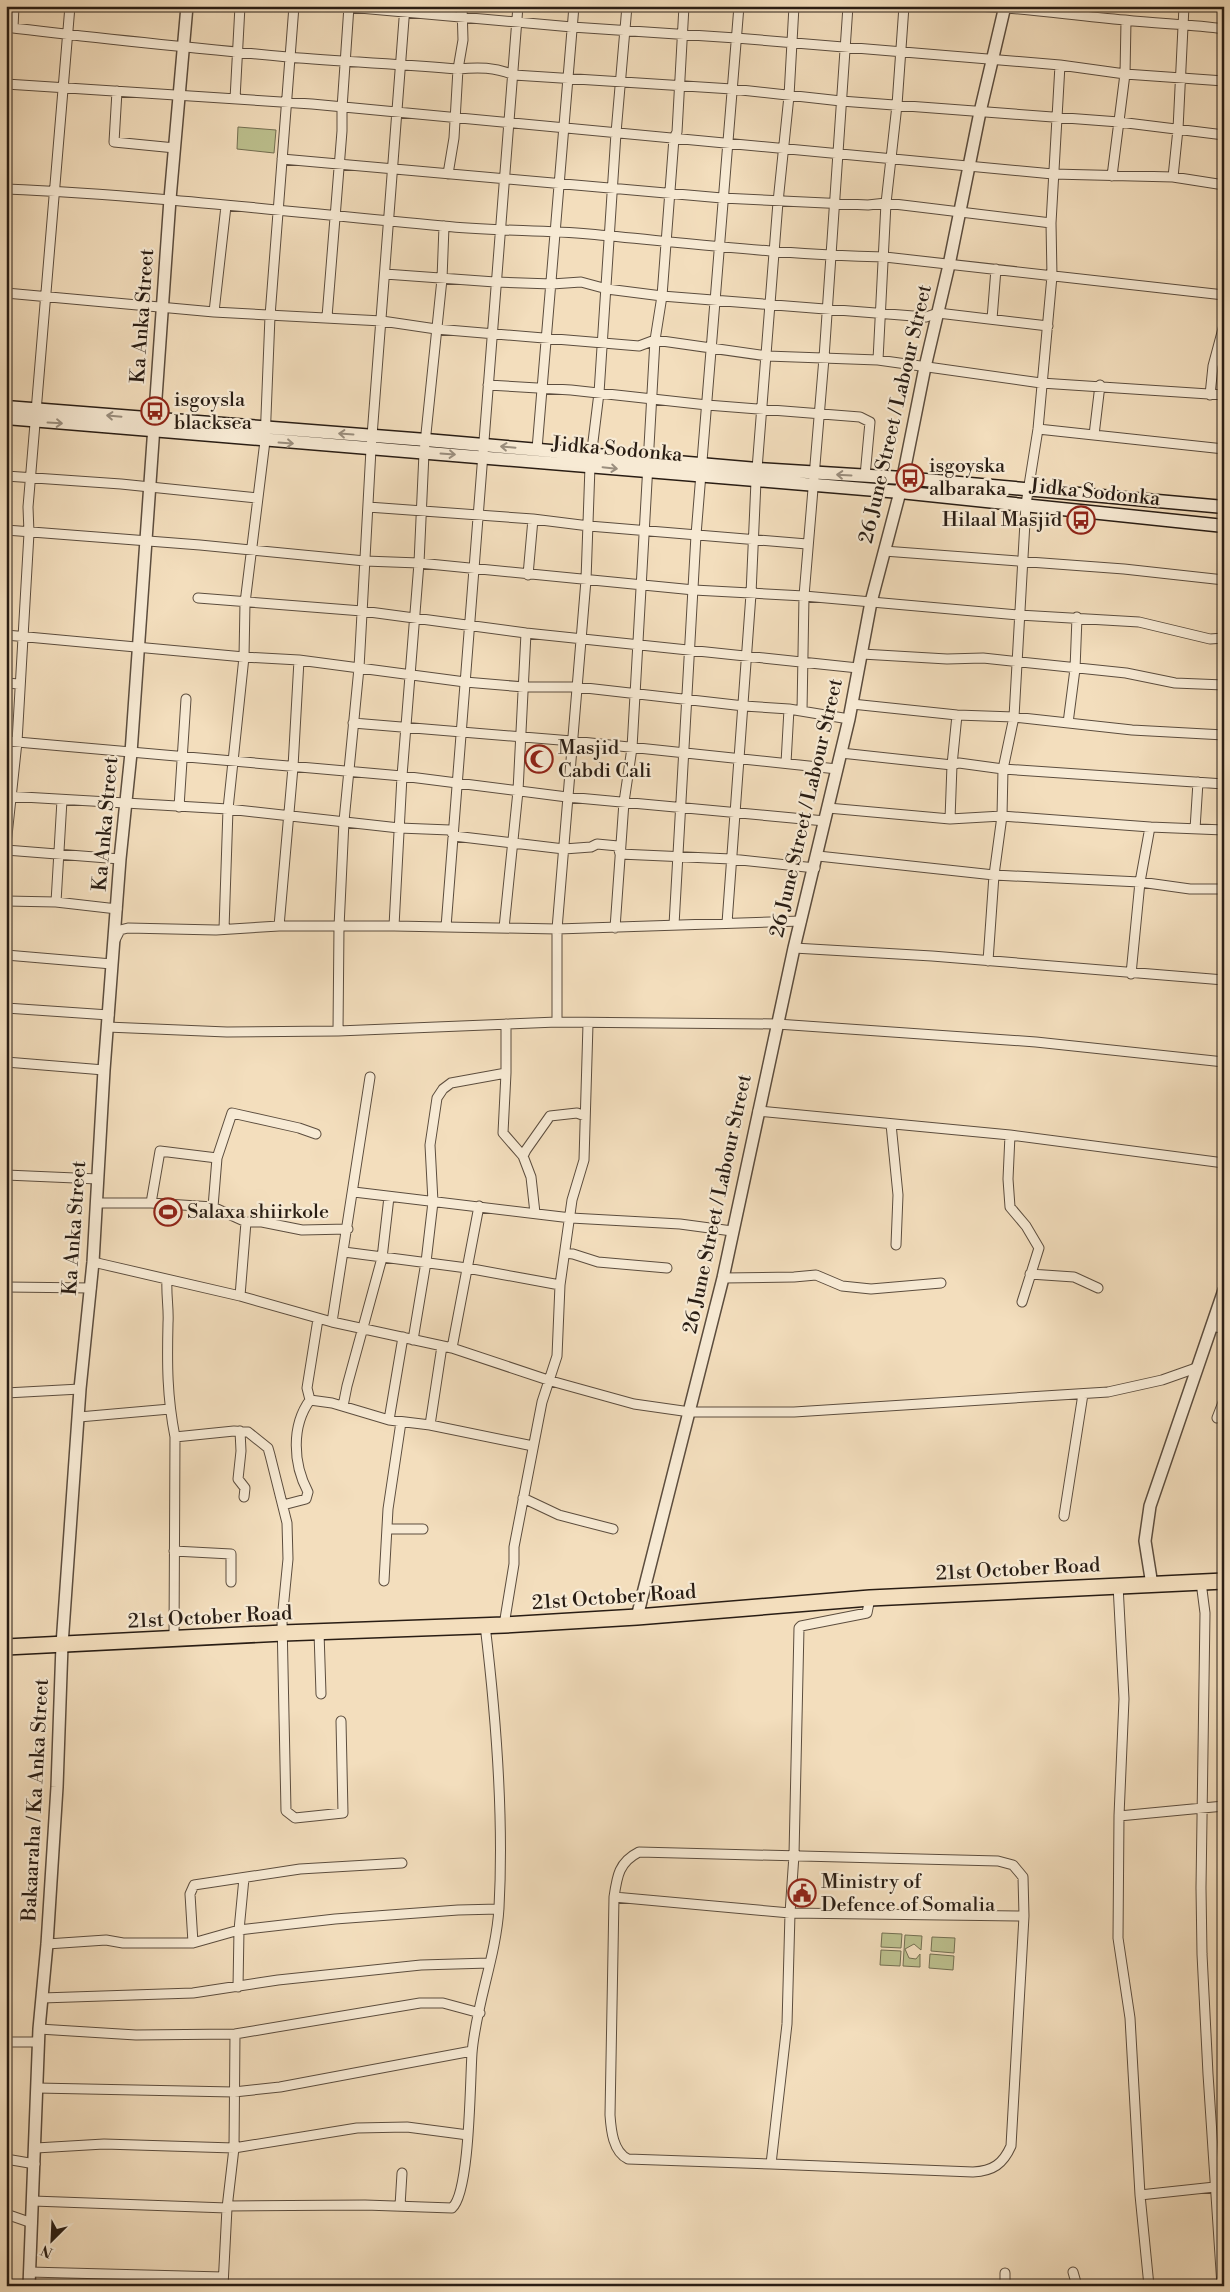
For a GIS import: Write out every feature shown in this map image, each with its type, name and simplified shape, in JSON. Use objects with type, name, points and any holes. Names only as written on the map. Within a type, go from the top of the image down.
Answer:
[{"type":"main road","name":"Jidka Sodonka","points":[[6,407],[36,415],[266,435],[371,450],[425,446]]},
{"type":"main road","name":"Jidka Sodonka","points":[[6,418],[36,415]]},
{"type":"main road","name":"Jidka Sodonka","points":[[266,435],[372,436],[425,446],[813,479],[900,492],[1224,526]]},
{"type":"main road","name":"Jidka Sodonka","points":[[483,451],[537,449],[592,460]]},
{"type":"main road","name":"Jidka Sodonka","points":[[813,479],[865,476],[902,478],[1030,488],[1224,507]]},
{"type":"main road","name":"21st October Road","points":[[6,1647],[283,1633],[504,1625],[638,1617],[870,1598],[1224,1581]]},
{"type":"street","points":[[14,6],[9,28],[68,36],[115,38],[183,47],[290,57],[458,69],[477,67],[501,69],[514,75],[568,80],[732,89],[841,102],[1056,119],[1119,122],[1224,135]]},
{"type":"street","points":[[6,845],[9,796],[17,742],[29,533],[28,507],[70,6]]},
{"type":"street","name":"Ka Anka Street","points":[[62,1645],[80,1389],[93,1262],[107,1027],[120,859],[131,753],[170,200],[187,6]]},
{"type":"street","points":[[235,98],[240,6]]},
{"type":"street","points":[[224,929],[228,809],[244,657],[245,603],[266,435],[270,316],[294,6]]},
{"type":"street","points":[[336,6],[461,11],[516,22],[572,28],[736,38],[1060,65],[1125,74],[1224,81]]},
{"type":"street","points":[[446,927],[518,6]]},
{"type":"street","points":[[537,449],[548,337],[574,6]]},
{"type":"street","points":[[557,1022],[557,929],[586,580],[592,460],[603,342],[616,133],[627,6]]},
{"type":"street","points":[[615,928],[624,802],[632,748],[655,340],[662,296],[674,138],[677,132],[684,6]]},
{"type":"street","points":[[674,925],[680,856],[696,535],[739,6]]},
{"type":"street","points":[[727,923],[744,706],[756,475],[763,408],[778,202],[785,148],[794,6]]},
{"type":"street","points":[[802,711],[807,544],[824,358],[848,6]]},
{"type":"street","points":[[878,360],[885,257],[886,203],[897,105],[899,53],[904,6]]},
{"type":"street","points":[[976,6],[1072,10],[1126,21],[1184,23],[1224,29]]},
{"type":"street","points":[[1173,177],[1178,129],[1184,6]]},
{"type":"street","points":[[327,317],[340,164],[349,7]]},
{"type":"street","name":"26 June Street / Labour Street","points":[[638,1617],[723,1278],[794,948],[818,856],[849,719],[872,602],[900,492],[980,112],[1005,7]]},
{"type":"street","points":[[338,1031],[338,927],[344,821],[359,668],[371,450],[393,170],[399,64],[405,9]]},
{"type":"street","points":[[448,174],[454,138],[458,69],[463,40],[464,21],[461,11]]},
{"type":"street","points":[[1112,176],[1125,74],[1126,21]]},
{"type":"street","points":[[988,961],[994,875],[1002,816],[1003,769],[1014,717],[1026,504],[1038,429],[1048,326],[1052,276],[1051,223],[1053,174],[1060,65]]},
{"type":"street","points":[[6,84],[235,98],[454,116],[508,124],[1053,174],[1173,177],[1224,185]]},
{"type":"street","points":[[117,91],[114,142],[175,148]]},
{"type":"street","points":[[282,159],[393,170],[559,182],[722,198],[834,204],[868,205],[886,203],[1051,223]]},
{"type":"street","points":[[6,189],[170,200],[499,231],[555,231],[830,256],[885,257],[1224,295]]},
{"type":"street","points":[[214,312],[226,206]]},
{"type":"street","points":[[394,926],[398,828],[411,674],[413,617],[419,563],[425,446],[442,279],[444,226]]},
{"type":"street","points":[[992,319],[996,268]]},
{"type":"street","points":[[385,274],[495,282],[552,284],[581,282],[607,289],[715,302],[881,315],[926,317],[938,313],[1048,326]]},
{"type":"street","points":[[6,293],[214,312],[382,321],[436,329],[639,346],[655,340],[767,356],[878,360],[1041,383],[1100,385],[1224,395]]},
{"type":"street","points":[[1210,395],[1213,366],[1224,325]]},
{"type":"street","points":[[488,385],[599,393],[652,400],[860,417],[868,420],[870,427],[865,476]]},
{"type":"street","points":[[1094,435],[1100,385]]},
{"type":"street","points":[[1038,429],[1224,449]]},
{"type":"street","points":[[6,476],[258,498]]},
{"type":"street","points":[[368,507],[479,516],[533,518],[589,526],[807,544]]},
{"type":"street","points":[[528,575],[533,518]]},
{"type":"street","points":[[6,530],[365,561],[419,563],[474,570],[694,590],[804,596],[1019,615],[1139,622],[1210,639],[1224,638]]},
{"type":"street","points":[[884,551],[1024,561],[1224,580]]},
{"type":"street","points":[[198,598],[362,611],[526,633],[638,643],[858,668]]},
{"type":"street","points":[[1068,723],[1075,669],[1077,617]]},
{"type":"street","points":[[504,928],[518,790],[526,633]]},
{"type":"street","points":[[6,635],[244,657],[299,660],[465,682],[524,687],[577,687],[634,695],[789,709],[849,719]]},
{"type":"street","points":[[862,654],[947,659],[983,658],[1126,674],[1175,683],[1224,685]]},
{"type":"street","points":[[279,926],[293,767],[299,660]]},
{"type":"street","points":[[6,683],[20,684]]},
{"type":"street","points":[[179,807],[186,699]]},
{"type":"street","points":[[852,704],[957,716],[1014,717],[1224,735]]},
{"type":"street","points":[[786,763],[789,709]]},
{"type":"street","points":[[950,818],[952,765],[957,716]]},
{"type":"street","points":[[353,723],[572,741],[837,769]]},
{"type":"street","points":[[6,741],[402,776],[457,784],[624,802],[825,821]]},
{"type":"street","points":[[841,753],[952,765],[959,763],[1003,769],[1224,784]]},
{"type":"street","points":[[1195,829],[1198,782]]},
{"type":"street","points":[[9,796],[288,814],[398,828],[450,830],[454,836]]},
{"type":"street","points":[[56,902],[62,800]]},
{"type":"street","points":[[828,808],[950,818],[1002,816],[1150,828],[1224,830]]},
{"type":"street","points":[[1131,974],[1140,882],[1150,828]]},
{"type":"street","points":[[454,836],[564,849],[591,847],[597,844],[618,846],[620,854]]},
{"type":"street","points":[[6,850],[120,859]]},
{"type":"street","points":[[620,854],[731,859],[814,868]]},
{"type":"street","points":[[818,856],[994,875],[1140,882],[1190,890],[1224,889]]},
{"type":"street","points":[[6,901],[56,902],[117,909]]},
{"type":"street","points":[[114,940],[120,930],[128,928],[224,929],[279,926],[394,926],[557,929],[801,921]]},
{"type":"street","points":[[794,948],[1224,980]]},
{"type":"street","points":[[6,955],[112,964]]},
{"type":"street","points":[[6,1008],[109,1014]]},
{"type":"street","points":[[107,1027],[227,1032],[338,1031],[557,1022],[588,1024],[777,1024],[1036,1042],[1224,1062]]},
{"type":"street","points":[[506,1024],[503,1133],[523,1156],[531,1176],[535,1213]]},
{"type":"street","points":[[504,1625],[514,1564],[514,1547],[533,1446],[542,1402],[551,1381],[557,1356],[560,1285],[571,1218],[572,1200],[584,1160],[588,1024]]},
{"type":"street","points":[[6,1062],[104,1070]]},
{"type":"street","points":[[413,1340],[426,1262],[433,1202],[430,1145],[437,1098],[451,1083],[506,1073]]},
{"type":"street","points":[[332,1322],[354,1192],[370,1078]]},
{"type":"street","points":[[758,1111],[1010,1135],[1224,1163]]},
{"type":"street","points":[[213,1208],[217,1158],[232,1113],[299,1128],[316,1134]]},
{"type":"street","points":[[523,1156],[550,1116],[577,1113],[585,1116]]},
{"type":"street","points":[[891,1124],[898,1188],[896,1245]]},
{"type":"street","points":[[1010,1135],[1008,1179],[1010,1206],[1026,1226],[1039,1248],[1022,1302]]},
{"type":"street","points":[[151,1203],[160,1151],[217,1158]]},
{"type":"street","points":[[6,1175],[98,1179]]},
{"type":"street","points":[[354,1192],[571,1218],[680,1224],[732,1231]]},
{"type":"street","points":[[343,1406],[346,1386],[382,1258],[388,1197]]},
{"type":"street","points":[[97,1203],[151,1203],[213,1208],[246,1222],[262,1222],[302,1230],[348,1229]]},
{"type":"street","points":[[430,1425],[467,1268],[479,1206]]},
{"type":"street","points":[[240,1296],[246,1222]]},
{"type":"street","points":[[344,1252],[467,1268],[560,1285]]},
{"type":"street","points":[[565,1254],[573,1254],[598,1262],[667,1268]]},
{"type":"street","points":[[93,1262],[240,1296],[318,1319],[447,1347],[551,1381],[634,1404],[690,1412],[794,1412],[1083,1394],[1129,1388],[1196,1368]]},
{"type":"street","points":[[1030,1274],[1074,1278],[1098,1288]]},
{"type":"street","points":[[723,1278],[816,1275],[824,1277],[833,1284],[871,1289],[941,1283]]},
{"type":"street","points":[[167,1280],[168,1320],[166,1359],[170,1408],[175,1437],[174,1640]]},
{"type":"street","points":[[6,1287],[90,1288]]},
{"type":"street","points":[[1152,1585],[1145,1541],[1150,1506],[1224,1290]]},
{"type":"street","points":[[310,1400],[307,1388],[318,1319]]},
{"type":"street","points":[[1212,1326],[1224,1329]]},
{"type":"street","points":[[389,1420],[403,1337]]},
{"type":"street","points":[[6,1393],[80,1389]]},
{"type":"street","points":[[1064,1516],[1083,1394]]},
{"type":"street","points":[[310,1400],[343,1406],[389,1420],[430,1425],[533,1446]]},
{"type":"street","points":[[283,1505],[306,1499],[308,1495],[297,1459],[296,1431],[302,1410],[310,1400]]},
{"type":"street","points":[[1217,1418],[1224,1400]]},
{"type":"street","points":[[79,1417],[170,1408]]},
{"type":"street","points":[[384,1581],[387,1529],[401,1422]]},
{"type":"street","points":[[175,1437],[240,1431],[248,1432],[268,1448],[287,1523],[288,1559],[283,1633],[286,1810],[295,1818],[343,1813],[341,1721]]},
{"type":"street","points":[[240,1431],[241,1451],[238,1479],[245,1488],[244,1498]]},
{"type":"street","points":[[523,1498],[559,1515],[613,1529]]},
{"type":"street","points":[[387,1529],[423,1530]]},
{"type":"street","points":[[174,1551],[231,1554],[231,1582]]},
{"type":"street","points":[[1201,1582],[1205,1613],[1202,1808],[1203,1964],[1208,2074],[1220,2186],[1222,2286]]},
{"type":"street","points":[[1118,1585],[1124,1699],[1119,1816],[1118,1938],[1130,2018],[1140,2195],[1149,2286]]},
{"type":"street","points":[[772,2164],[787,2024],[790,1913],[794,1855],[799,1628],[801,1626],[866,1613],[870,1598]]},
{"type":"street","points":[[33,2200],[227,2207],[400,2206],[452,2208],[456,2205],[459,2199],[468,2135],[472,2051],[499,1909],[496,1728],[485,1625]]},
{"type":"street","points":[[319,1632],[321,1694]]},
{"type":"street","name":"Bakaaraha / Ka Anka Street","points":[[29,2286],[36,2148],[39,2029],[58,1787],[62,1645]]},
{"type":"street","points":[[1119,1816],[1224,1806]]},
{"type":"street","points":[[639,1852],[998,1861],[1013,1865],[1024,1878],[1024,1916],[1011,2146],[1007,2155],[998,2166],[988,2171],[973,2172],[628,2159],[623,2156],[615,2144],[611,2131],[610,2115],[614,1897],[618,1872],[625,1860],[639,1852]]},
{"type":"street","points":[[193,1943],[192,1888],[202,1884],[300,1869],[402,1863]]},
{"type":"street","points":[[238,1987],[239,1930],[244,1878]]},
{"type":"street","points":[[614,1897],[790,1913],[1024,1916]]},
{"type":"street","points":[[47,1944],[106,1940],[123,1943],[193,1943],[239,1930],[335,1919],[499,1909]]},
{"type":"street","points":[[42,1998],[193,1993],[421,1965],[489,1963]]},
{"type":"street","points":[[39,2029],[136,2035],[235,2034],[420,2003],[443,2002],[480,2013]]},
{"type":"street","points":[[30,2272],[223,2281],[227,2207],[234,2148],[235,2034]]},
{"type":"street","points":[[6,2042],[39,2042]]},
{"type":"street","points":[[37,2088],[234,2092],[280,2087],[472,2051]]},
{"type":"street","points":[[36,2148],[104,2144],[234,2148],[357,2128],[407,2127],[468,2135]]},
{"type":"street","points":[[6,2159],[35,2164]]},
{"type":"street","points":[[400,2206],[402,2173]]},
{"type":"street","points":[[1140,2195],[1220,2186]]},
{"type":"street","points":[[6,2214],[32,2223]]},
{"type":"street","points":[[1073,2272],[1077,2286]]},
{"type":"street","points":[[1005,2273],[1006,2286]]},
{"type":"green space","points":[[238,127],[276,130],[274,153],[237,149]]},
{"type":"green space","points":[[882,1933],[902,1934],[901,1948],[881,1947]]},
{"type":"green space","points":[[905,1935],[922,1936],[921,1950],[914,1944],[905,1949],[909,1958],[916,1959],[920,1954],[920,1967],[903,1966]]},
{"type":"green space","points":[[932,1937],[955,1938],[954,1953],[931,1951]]},
{"type":"green space","points":[[881,1950],[901,1951],[900,1966],[880,1965]]},
{"type":"green space","points":[[930,1954],[954,1956],[953,1970],[929,1968]]},
{"type":"place","name":"isgoysla blacksea","points":[[155,411]]},
{"type":"place","name":"isgoyska albaraka","points":[[910,478]]},
{"type":"place","name":"Hilaal Masjid","points":[[1081,520]]},
{"type":"place","name":"Masjid Cabdi Cali","points":[[539,759]]},
{"type":"place","name":"Salaxa shiirkole","points":[[168,1212]]},
{"type":"place","name":"Ministry of Defence of Somalia","points":[[802,1893]]}]
